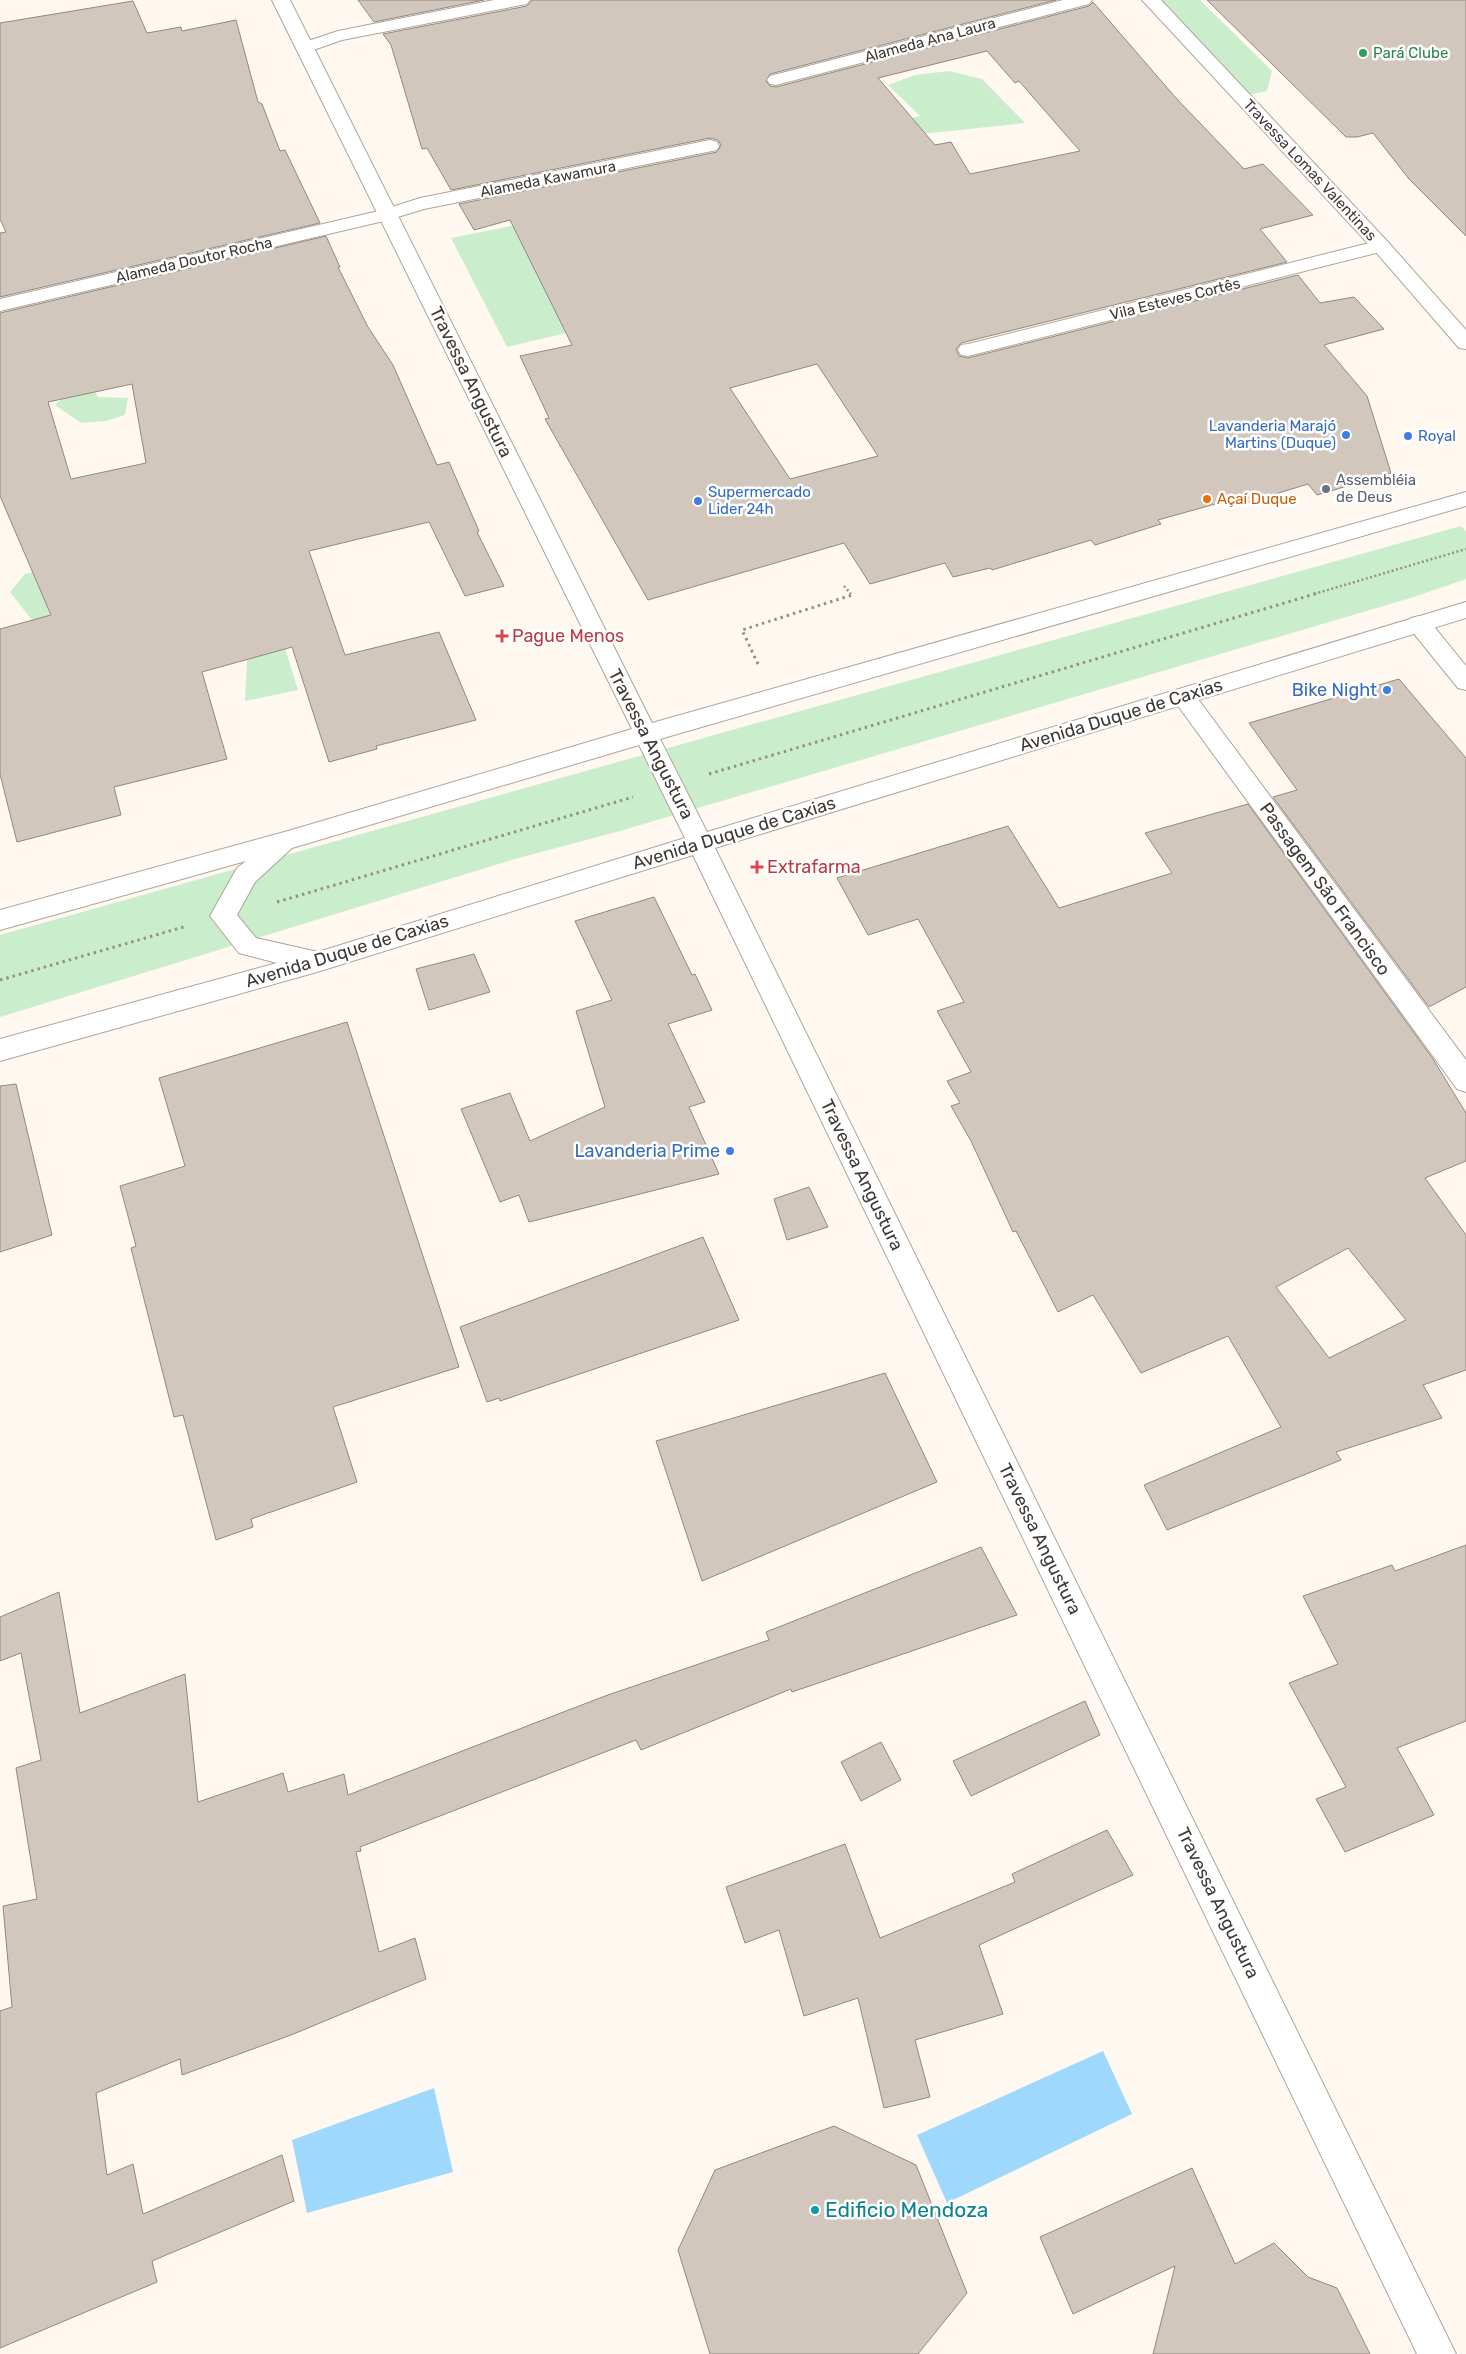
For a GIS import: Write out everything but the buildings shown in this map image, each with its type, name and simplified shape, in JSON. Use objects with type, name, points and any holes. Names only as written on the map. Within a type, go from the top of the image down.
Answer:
[{"type":"street","name":"Travessa Angustura","points":[[281,0],[700,842],[1437,2354]]},
{"type":"street","points":[[305,48],[338,36],[521,0]]},
{"type":"street","name":"Alameda Ana Laura","points":[[776,80],[1083,0]]},
{"type":"street","name":"Travessa Lomas Valentinas","points":[[1151,0],[1381,246],[1466,343]]},
{"type":"street","name":"Alameda Kawamura","points":[[388,214],[420,204],[710,146]]},
{"type":"street","name":"Alameda Doutor Rocha","points":[[0,305],[388,214]]},
{"type":"street","name":"Vila Esteves Cortês","points":[[968,350],[1381,246]]},
{"type":"street","points":[[0,920],[288,840],[646,734],[1466,499]]},
{"type":"street","points":[[1422,512],[1466,515]]},
{"type":"street","name":"Avenida Duque de Caxias","points":[[0,1050],[317,962],[700,842],[1184,697],[1466,610]]},
{"type":"street","points":[[1419,624],[1466,682]]},
{"type":"street","name":"Passagem São Francisco","points":[[1184,697],[1466,1081]]},
{"type":"street","points":[[288,840],[246,875],[223,916],[248,946],[317,962]]},
{"type":"path","points":[[0,980],[223,916],[301,896],[1466,549]]},
{"type":"path","points":[[760,669],[742,630],[852,596],[844,586]]},
{"type":"green space","points":[[1159,0],[1200,0],[1272,71],[1267,91],[1248,95]]},
{"type":"green space","points":[[949,71],[982,79],[1025,123],[847,142],[851,133],[920,116],[888,85],[915,75]]},
{"type":"green space","points":[[581,212],[536,273],[557,312],[719,297],[507,347],[451,238]]},
{"type":"green space","points":[[92,386],[98,397],[128,398],[125,415],[106,421],[81,423],[55,405],[64,397]]},
{"type":"green space","points":[[1461,526],[1466,531],[1466,579],[1414,597],[620,831],[515,859],[0,1017],[0,935]]},
{"type":"green space","points":[[83,558],[49,642],[10,592],[25,574]]},
{"type":"green space","points":[[276,619],[298,690],[245,701],[247,661],[238,624]]},
{"type":"water","points":[[1103,2051],[1132,2114],[947,2203],[917,2135]]},
{"type":"water","points":[[434,2088],[453,2172],[307,2213],[292,2140]]},
{"type":"place","name":"Pará Clube","points":[[1363,53]]},
{"type":"place","name":"Lavanderia Marajó Martins (Duque)","points":[[1346,435]]},
{"type":"place","name":"Royal","points":[[1408,436]]},
{"type":"place","name":"Assembléia de Deus","points":[[1326,489]]},
{"type":"place","name":"Açaí Duque","points":[[1207,499]]},
{"type":"place","name":"Supermercado Lider 24h","points":[[698,501]]},
{"type":"place","name":"Pague Menos","points":[[502,636]]},
{"type":"place","name":"Bike Night","points":[[1387,690]]},
{"type":"place","name":"Extrafarma","points":[[757,867]]},
{"type":"place","name":"Lavanderia Prime","points":[[730,1151]]},
{"type":"place","name":"Edificio Mendoza","points":[[815,2210]]}]
